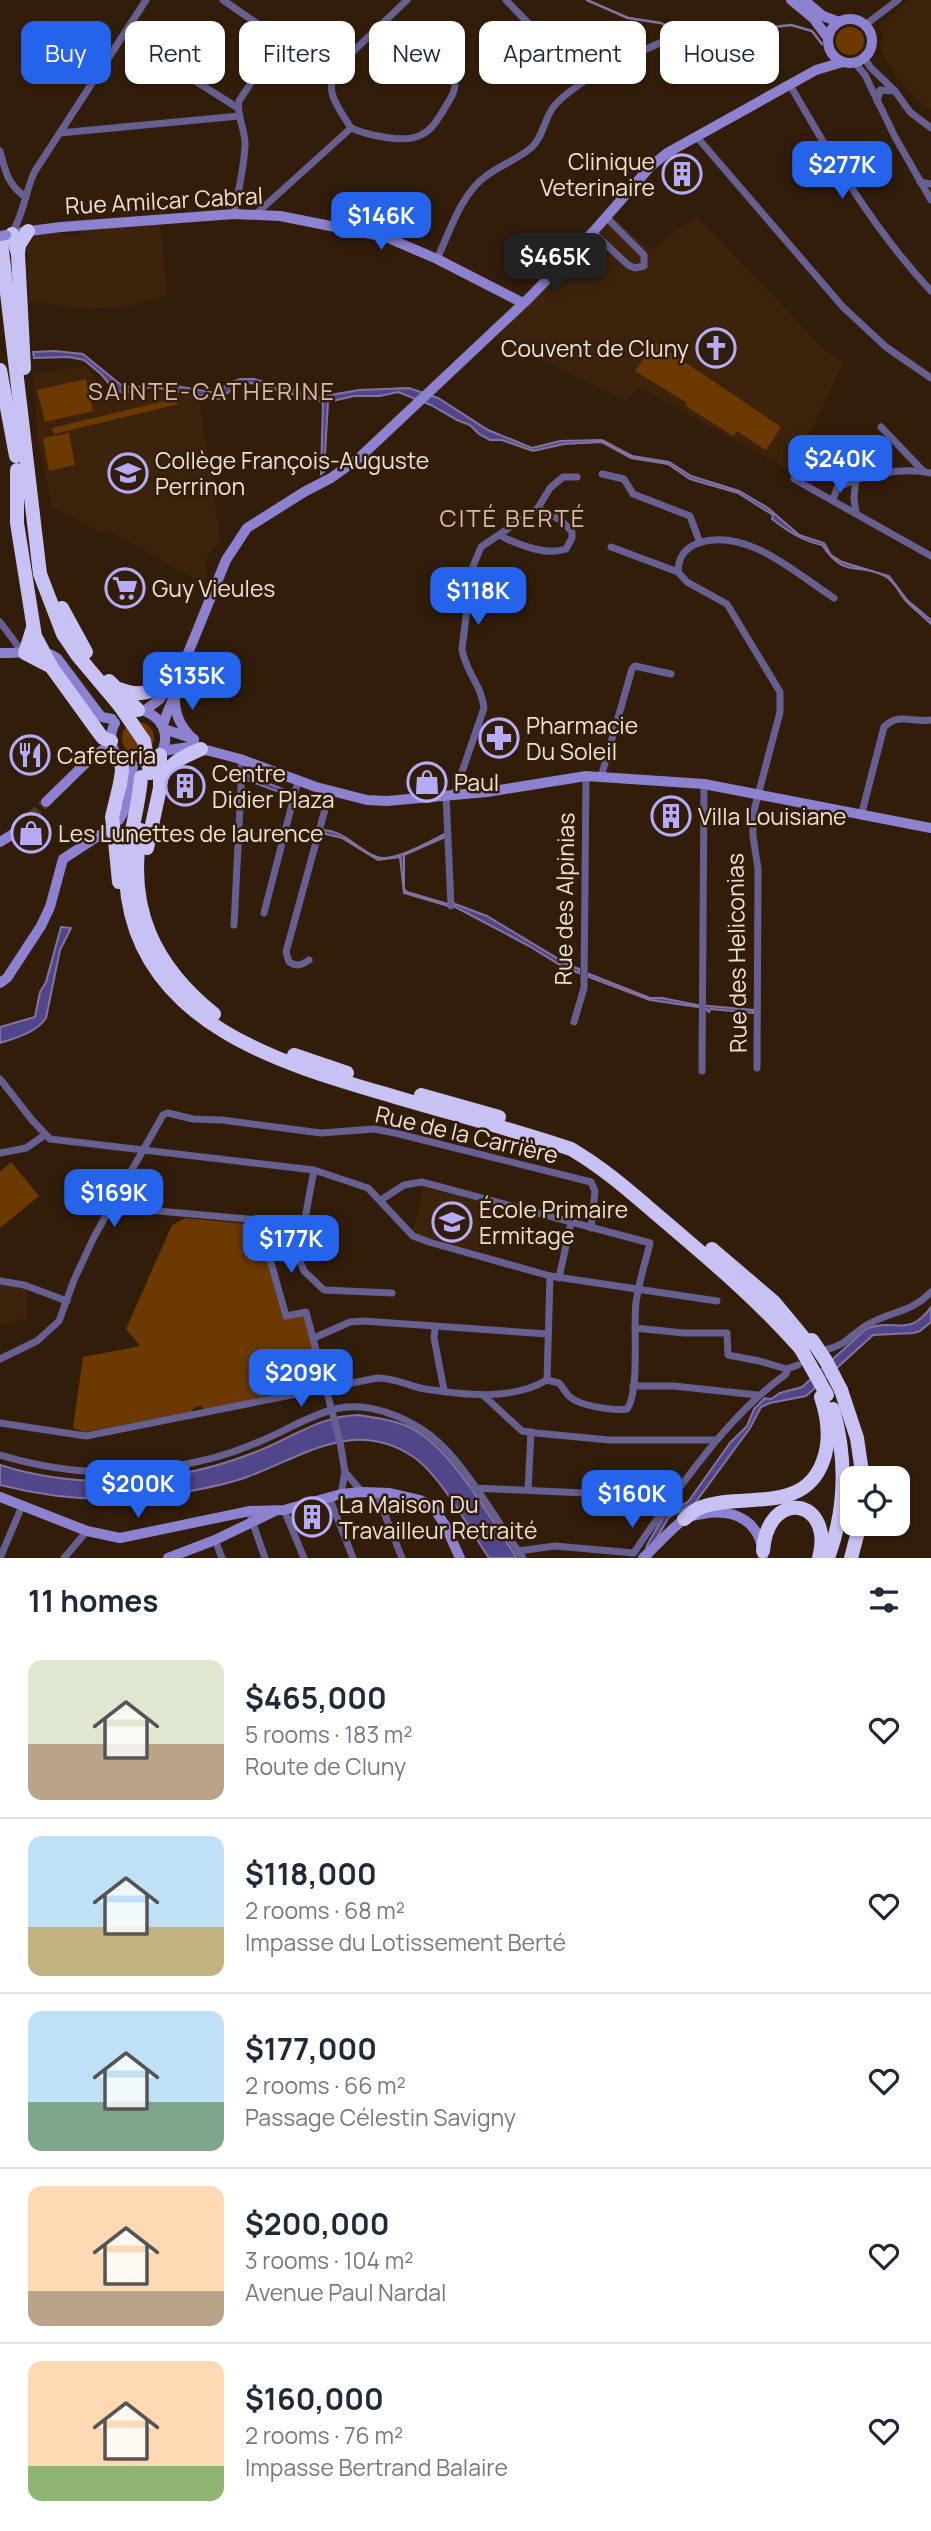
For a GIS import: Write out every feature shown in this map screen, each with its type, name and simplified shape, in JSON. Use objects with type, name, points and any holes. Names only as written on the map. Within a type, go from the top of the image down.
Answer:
[{"type":"highway","points":[[28,231],[19,245],[18,254],[27,410],[20,468],[18,523],[33,628],[41,651],[52,668],[99,733],[111,743]]},
{"type":"highway","points":[[5,237],[18,254]]},
{"type":"highway","points":[[5,237],[24,442]]},
{"type":"highway","points":[[0,314],[29,562],[39,602],[59,644],[74,666],[124,713]]},
{"type":"highway","points":[[0,370],[20,468],[51,582],[65,617],[84,649],[115,687],[134,743],[160,788]]},
{"type":"highway","points":[[33,628],[25,654],[52,668]]},
{"type":"highway","points":[[115,687],[137,694],[174,683]]},
{"type":"highway","points":[[166,966],[153,924],[145,879],[149,836],[167,769],[175,761],[202,747]]},
{"type":"highway","points":[[145,763],[122,771],[112,835],[117,870],[129,928],[138,948],[192,1009],[254,1049],[315,1073],[571,1149],[608,1172],[735,1281],[803,1350]]},
{"type":"highway","points":[[145,763],[150,785],[138,844],[137,887],[144,922],[166,966],[182,986],[237,1030],[276,1049],[551,1133],[580,1144],[631,1180],[775,1301],[858,1438],[861,1466]]},
{"type":"highway","points":[[145,763],[127,856],[128,900],[134,924],[147,953],[167,983]]},
{"type":"highway","points":[[831,1394],[850,1443],[852,1466]]},
{"type":"highway","points":[[684,1519],[695,1510],[710,1505],[787,1496],[812,1480],[821,1466],[828,1439],[826,1416],[831,1394]]},
{"type":"highway","points":[[828,1558],[839,1518],[843,1468],[831,1394]]},
{"type":"highway","points":[[763,1555],[770,1522],[781,1511],[795,1508],[811,1513],[819,1524],[822,1541],[819,1558]]},
{"type":"highway","points":[[838,1558],[844,1536]]},
{"type":"highway","points":[[851,1558],[857,1536]]},
{"type":"main road","points":[[791,0],[814,19],[829,43],[833,56],[854,61]]},
{"type":"main road","points":[[804,0],[823,16],[839,22]]},
{"type":"main road","points":[[119,820],[145,763],[165,744],[163,727],[174,683],[226,560],[247,528],[331,478],[359,458],[523,303],[593,232],[650,167],[667,153],[816,70],[854,61],[871,43],[869,30],[852,19],[839,22],[832,29],[829,43],[816,70]]},
{"type":"main road","name":"Rue Amilcar Cabral","points":[[5,237],[28,231],[257,213],[386,237],[437,259],[523,303]]},
{"type":"main road","points":[[0,653],[50,653],[102,717],[124,713],[160,699],[174,683]]},
{"type":"main road","points":[[174,683],[178,720],[202,747]]},
{"type":"main road","points":[[124,713],[158,719],[163,727],[202,747],[240,758],[295,789],[330,791],[367,800],[387,801],[450,795],[530,786],[586,776],[704,785],[931,828]]},
{"type":"main road","points":[[47,802],[93,756],[111,743],[124,713]]},
{"type":"main road","points":[[111,743],[145,763]]},
{"type":"main road","points":[[145,763],[189,747],[202,747]]},
{"type":"main road","points":[[0,842],[31,817]]},
{"type":"main road","points":[[0,983],[7,978],[41,926],[50,907],[63,859],[112,835]]},
{"type":"main road","points":[[169,1558],[280,1510],[341,1494],[376,1492],[405,1495],[433,1507],[445,1525],[460,1558]]},
{"type":"main road","points":[[0,1497],[110,1538],[133,1537],[250,1511],[280,1510]]},
{"type":"main road","points":[[643,1558],[684,1519],[712,1513],[744,1519],[757,1532],[763,1555]]},
{"type":"street","points":[[5,237],[23,212],[35,171],[146,0]]},
{"type":"street","points":[[223,0],[278,40],[239,101],[238,112],[245,145],[234,214]]},
{"type":"street","points":[[407,0],[339,65],[332,78],[330,89],[351,128],[397,138],[420,136],[435,125],[456,90],[455,84]]},
{"type":"street","points":[[506,0],[526,21]]},
{"type":"street","points":[[864,25],[898,0]]},
{"type":"street","points":[[124,36],[238,112]]},
{"type":"street","points":[[854,61],[870,68],[895,92],[910,112],[931,128]]},
{"type":"street","points":[[854,61],[862,71],[931,200]]},
{"type":"street","points":[[437,259],[469,192],[484,176],[532,147],[540,136],[549,113],[558,102],[584,84]]},
{"type":"street","points":[[790,85],[848,185],[884,236],[931,291]]},
{"type":"street","points":[[877,103],[880,90],[895,92]]},
{"type":"street","points":[[60,133],[238,112]]},
{"type":"street","points":[[257,213],[351,128]]},
{"type":"street","points":[[696,136],[843,307],[886,346],[931,378]]},
{"type":"street","points":[[0,151],[8,180],[17,192],[26,197]]},
{"type":"street","points":[[920,182],[931,184]]},
{"type":"street","points":[[593,232],[628,265],[635,268],[644,265],[644,255],[606,217]]},
{"type":"street","points":[[881,427],[927,472]]},
{"type":"street","points":[[833,500],[837,488],[856,478],[874,474],[927,472]]},
{"type":"street","points":[[602,474],[624,480],[633,494],[690,516],[700,543]]},
{"type":"street","points":[[452,906],[450,795],[484,708],[483,695],[463,661],[461,649],[472,569],[481,547],[538,508],[550,488],[563,477],[577,477]]},
{"type":"street","points":[[856,478],[853,498],[856,513]]},
{"type":"street","points":[[794,479],[931,556]]},
{"type":"street","points":[[500,536],[540,550],[566,549],[572,538],[568,526],[538,508]]},
{"type":"street","points":[[678,572],[678,565],[685,550],[700,543],[727,539],[754,546],[834,598]]},
{"type":"street","name":"Rue des Heliconias","points":[[611,547],[678,572],[687,582],[727,604],[780,691],[782,703],[753,814],[758,869],[757,1068]]},
{"type":"street","points":[[0,622],[25,654]]},
{"type":"street","points":[[601,777],[632,669],[635,666],[671,674]]},
{"type":"street","points":[[861,816],[884,727],[891,720],[900,718],[921,722],[931,720]]},
{"type":"street","points":[[234,925],[242,768],[240,758]]},
{"type":"street","name":"Rue des Alpinias","points":[[574,1022],[584,988],[586,776]]},
{"type":"street","points":[[702,1071],[704,785]]},
{"type":"street","points":[[264,913],[295,789]]},
{"type":"street","points":[[309,960],[298,966],[293,965],[286,952],[330,791]]},
{"type":"street","points":[[0,1079],[45,1135],[54,1140],[314,1170],[368,1188],[413,1236],[559,1278],[717,1301]]},
{"type":"street","name":"Rue de la Carrière","points":[[145,1150],[163,1115],[168,1113],[193,1119],[235,1121],[321,1133],[374,1129],[592,1182],[595,1191],[591,1228]]},
{"type":"street","points":[[0,1153],[26,1148],[45,1135]]},
{"type":"street","points":[[0,1359],[37,1341],[59,1321],[79,1269],[116,1197],[145,1150]]},
{"type":"street","points":[[314,1170],[298,1256],[304,1271],[324,1290],[392,1293]]},
{"type":"street","points":[[0,1423],[86,1436],[383,1378],[424,1389],[483,1395],[523,1390],[547,1380],[559,1383],[571,1399],[605,1408],[627,1409],[631,1404],[633,1386],[638,1291],[650,1243],[422,1182],[404,1185],[381,1200]]},
{"type":"street","points":[[116,1197],[147,1210],[302,1226]]},
{"type":"street","points":[[259,1220],[286,1316],[306,1312],[314,1338],[340,1442],[345,1472],[341,1494]]},
{"type":"street","points":[[559,1278],[571,1222]]},
{"type":"street","points":[[547,1380],[550,1276]]},
{"type":"street","points":[[0,1281],[67,1300]]},
{"type":"street","points":[[825,1350],[838,1347],[866,1325],[921,1303],[931,1292]]},
{"type":"street","points":[[314,1338],[350,1322],[548,1334]]},
{"type":"street","points":[[435,1328],[434,1338],[444,1390]]},
{"type":"street","points":[[635,1328],[684,1334],[727,1333],[728,1355],[787,1369]]},
{"type":"street","points":[[0,1455],[70,1470],[107,1472],[167,1468],[248,1447],[334,1413],[366,1408],[387,1413],[415,1425],[444,1447],[521,1554],[555,1546],[634,1553],[715,1440],[757,1395],[786,1374],[803,1350]]},
{"type":"street","points":[[633,1386],[674,1386],[757,1395]]},
{"type":"street","points":[[483,1395],[522,1431],[608,1440],[715,1440]]},
{"type":"street","points":[[528,1490],[531,1432]]},
{"type":"street","points":[[345,1472],[362,1492]]},
{"type":"street","points":[[474,1488],[673,1496]]},
{"type":"street","points":[[376,1492],[402,1558]]},
{"type":"street","points":[[329,1497],[353,1558]]},
{"type":"street","points":[[0,1558],[4,1538],[22,1506]]},
{"type":"street","points":[[280,1510],[304,1558]]},
{"type":"street","points":[[250,1511],[265,1558]]},
{"type":"street","points":[[64,1558],[87,1531]]},
{"type":"street","points":[[215,1539],[222,1558]]},
{"type":"shaded area","points":[[908,0],[931,0],[931,109],[898,80],[880,48],[884,33],[878,28]]},
{"type":"shaded area","points":[[850,27],[860,31],[864,41],[860,51],[850,55],[840,51],[836,41],[840,31]]},
{"type":"shaded area","points":[[696,216],[824,349],[843,363],[792,472],[639,387],[626,401],[497,337],[614,218],[650,250]]},
{"type":"shaded area","points":[[160,224],[167,295],[128,306],[91,309],[30,301],[27,248],[36,235],[61,233],[65,237],[79,235],[84,230]]},
{"type":"shaded area","points":[[655,342],[781,427],[766,450],[737,431],[733,436],[635,371]]},
{"type":"shaded area","points":[[33,352],[83,354],[121,385],[134,388],[164,384],[216,393],[229,383],[240,379],[254,379],[319,397],[359,390],[409,388],[438,398],[488,430],[532,448],[560,441],[602,440],[632,456],[669,462],[691,476],[739,491],[768,508],[799,535],[824,543],[831,555],[842,562],[889,576],[907,600],[931,620],[931,624],[906,601],[888,578],[875,572],[844,566],[830,556],[822,545],[808,541],[790,531],[772,519],[773,515],[738,493],[690,479],[668,464],[631,458],[602,442],[564,444],[533,451],[502,440],[490,440],[470,425],[398,392],[380,396],[354,396],[328,402],[324,472],[321,474],[323,402],[247,382],[241,383],[219,399],[152,387],[124,393],[114,390],[101,374],[84,360],[69,357],[34,358]]},
{"type":"shaded area","name":"Collège François-Auguste Perrinon","points":[[85,366],[107,393],[121,397],[155,391],[177,394],[177,389],[183,388],[199,399],[221,544],[215,546],[206,559],[207,586],[106,529],[102,534],[52,506],[38,441],[33,374]]},
{"type":"shaded area","points":[[86,379],[93,411],[45,422],[37,390]]},
{"type":"shaded area","points":[[177,398],[178,404],[54,434],[52,428]]},
{"type":"shaded area","points":[[69,433],[75,465],[49,471],[43,438]]},
{"type":"shaded area","points":[[138,722],[150,726],[154,738],[150,750],[138,754],[126,750],[122,738],[126,726]]},
{"type":"shaded area","points":[[244,774],[288,791],[287,795],[244,779]]},
{"type":"shaded area","points":[[323,830],[345,837],[370,854],[384,858],[411,850],[445,834],[445,837],[404,855],[404,889],[448,906],[404,893],[400,857],[378,860],[342,838],[322,833]]},
{"type":"shaded area","points":[[455,904],[487,916],[579,969],[579,973],[565,968],[455,907]]},
{"type":"shaded area","points":[[61,927],[71,928],[60,950],[46,1018],[32,1031],[0,1043],[0,1027],[35,1017],[40,992],[46,982]]},
{"type":"shaded area","points":[[589,974],[650,998],[753,1010],[753,1013],[710,1009],[709,1012],[705,1008],[650,1000],[589,977]]},
{"type":"shaded area","points":[[11,1162],[39,1196],[0,1228],[0,1172]]},
{"type":"shaded area","name":"École Primaire Ermitage","points":[[424,1187],[493,1205],[480,1251],[412,1234]]},
{"type":"shaded area","points":[[185,1218],[258,1225],[284,1318],[304,1315],[323,1386],[204,1409],[201,1406],[195,1407],[191,1412],[85,1432],[73,1428],[83,1357],[140,1346],[126,1329],[172,1225]]},
{"type":"shaded area","points":[[0,1285],[26,1288],[27,1318],[0,1325]]},
{"type":"shaded area","points":[[931,1307],[931,1322],[920,1331],[873,1335],[806,1396],[761,1407],[750,1428],[695,1503],[669,1517],[652,1546],[651,1558],[644,1558],[647,1545],[665,1514],[688,1502],[730,1443],[747,1426],[754,1409],[765,1398],[771,1399],[780,1393],[802,1387],[866,1329],[885,1325],[908,1325],[923,1317]]},
{"type":"shaded area","points":[[358,1415],[411,1428],[441,1451],[470,1486],[517,1558],[489,1558],[444,1489],[423,1464],[390,1445],[369,1440],[329,1444],[239,1480],[158,1496],[112,1499],[67,1497],[0,1485],[0,1465],[31,1473],[95,1481],[191,1472],[253,1453],[330,1420]]},
{"type":"waterway","points":[[587,0],[628,18],[661,23],[679,33],[713,34],[791,25],[812,31],[822,44]]},
{"type":"tunnel","points":[[31,817],[46,802]]},
{"type":"place","name":"Clinique Veterinaire","points":[[682,174]]},
{"type":"place","name":"Couvent de Cluny","points":[[716,348]]},
{"type":"place","name":"Collège François-Auguste Perrinon","points":[[128,473]]},
{"type":"place","name":"Guy Vieules","points":[[125,588]]},
{"type":"place","name":"Pharmacie Du Soleil","points":[[499,738]]},
{"type":"place","name":"Cafeteria","points":[[30,755]]},
{"type":"place","name":"Paul","points":[[427,782]]},
{"type":"place","name":"Centre Didier Plaza","points":[[185,786]]},
{"type":"place","name":"Villa Louisiane","points":[[671,816]]},
{"type":"place","name":"Les Lunettes de laurence","points":[[31,833]]},
{"type":"place","name":"École Primaire Ermitage","points":[[452,1222]]},
{"type":"place","name":"La Maison Du Travailleur Retraité","points":[[312,1517]]},
{"type":"district","name":"SAINTE-CATHERINE","points":[[212,390]]},
{"type":"district","name":"CITÉ BERTÉ","points":[[513,517]]}]
